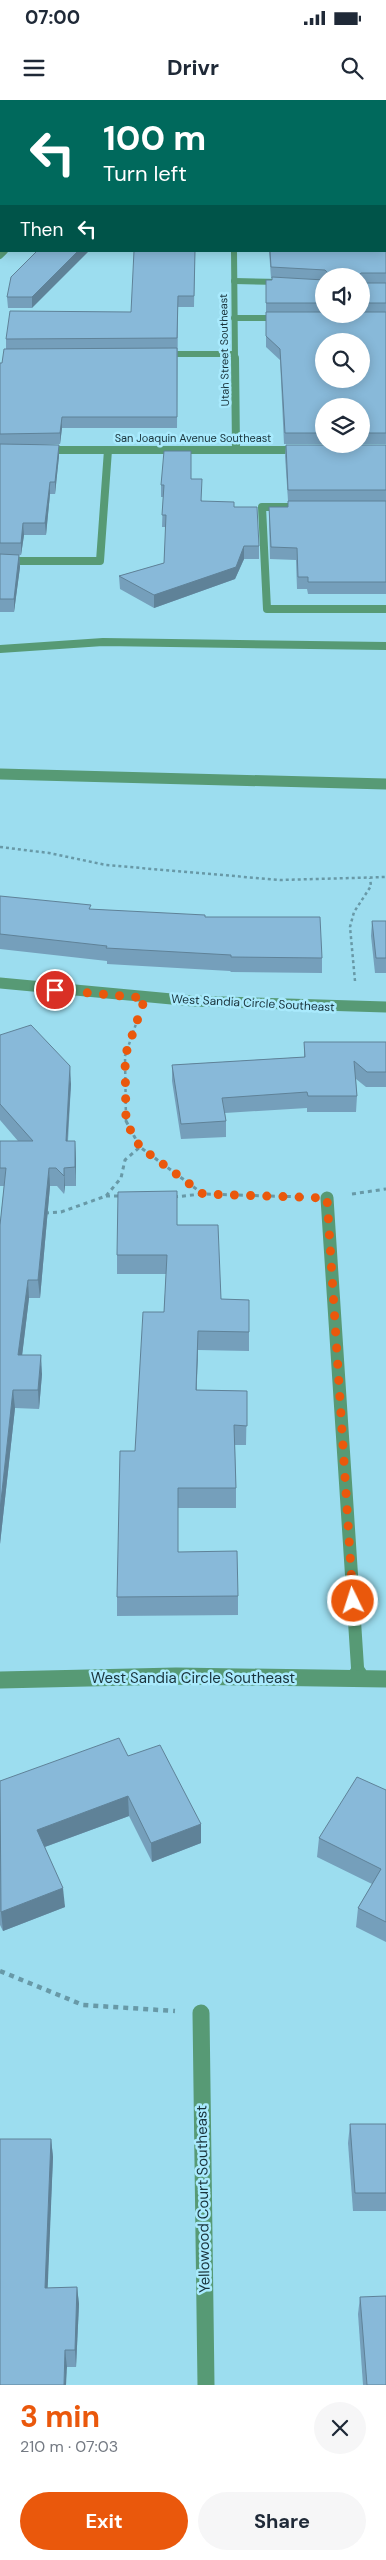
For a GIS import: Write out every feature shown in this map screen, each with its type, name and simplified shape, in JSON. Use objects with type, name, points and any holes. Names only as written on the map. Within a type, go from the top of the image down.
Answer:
[{"type":"street","name":"Utah Street Southeast","points":[[234,252],[236,449]]},
{"type":"street","points":[[234,281],[291,282]]},
{"type":"street","points":[[234,318],[289,318]]},
{"type":"street","points":[[156,354],[234,354]]},
{"type":"street","name":"San Joaquin Avenue Southeast","points":[[29,450],[311,450]]},
{"type":"street","points":[[0,561],[100,561],[108,450]]},
{"type":"street","points":[[310,507],[262,507],[267,609],[386,609]]},
{"type":"street","points":[[0,649],[103,642],[386,646]]},
{"type":"street","points":[[0,774],[293,784],[386,784]]},
{"type":"street","name":"West Sandia Circle Southeast","points":[[0,983],[145,998],[252,1004],[386,1007]]},
{"type":"street","points":[[327,1198],[358,1678]]},
{"type":"street","name":"West Sandia Circle Southeast","points":[[0,1680],[176,1676],[386,1679]]},
{"type":"street","name":"Yellowood Court Southeast","points":[[201,2013],[206,2385]]},
{"type":"path","points":[[0,847],[50,853],[106,866],[280,880],[386,877]]},
{"type":"path","points":[[356,991],[350,926],[354,912],[372,886],[370,878]]},
{"type":"path","points":[[145,998],[125,1056],[126,1122],[140,1147],[203,1194]]},
{"type":"path","points":[[106,1196],[121,1178],[125,1160],[140,1147]]},
{"type":"path","points":[[170,1197],[203,1194],[327,1198],[386,1188]]},
{"type":"path","points":[[44,1213],[61,1212],[106,1196],[124,1196]]},
{"type":"path","points":[[0,1971],[83,2005],[201,2013]]},
{"type":"building","points":[[36,252],[77,252],[32,297],[7,297],[11,277]]},
{"type":"building","points":[[134,252],[195,252],[194,296],[178,296],[177,338],[6,339],[10,311],[131,312]]},
{"type":"building","points":[[270,252],[386,252],[386,273],[370,273],[370,268],[315,269],[271,267]]},
{"type":"building","points":[[272,277],[315,279],[315,303],[266,303],[266,280],[272,280]]},
{"type":"building","points":[[370,283],[386,283],[386,303],[370,303]]},
{"type":"building","points":[[266,312],[315,312],[315,323],[370,323],[370,312],[386,312],[386,433],[370,433],[370,398],[315,398],[315,433],[285,433],[280,349],[266,336]]},
{"type":"building","points":[[177,348],[177,417],[62,417],[60,433],[0,434],[0,363],[2,363],[4,349]]},
{"type":"building","points":[[0,444],[59,445],[55,482],[50,482],[45,523],[23,523],[21,543],[0,543]]},
{"type":"building","points":[[286,445],[315,445],[315,453],[370,453],[370,445],[386,445],[386,490],[288,490]]},
{"type":"building","points":[[164,451],[191,451],[191,479],[202,479],[201,501],[234,502],[234,507],[257,507],[259,546],[244,546],[236,567],[154,595],[119,576],[164,563],[166,515],[162,515],[164,485],[161,485]]},
{"type":"building","points":[[288,501],[386,501],[386,582],[308,582],[308,577],[298,577],[297,548],[271,547],[269,507],[288,507]]},
{"type":"building","points":[[0,554],[19,555],[14,599],[0,599]]},
{"type":"building","points":[[0,896],[91,905],[89,909],[205,915],[205,917],[320,917],[322,958],[231,957],[231,955],[106,948],[107,946],[0,934]]},
{"type":"building","points":[[372,921],[386,921],[386,958],[376,958]]},
{"type":"building","points":[[31,1025],[70,1066],[66,1141],[75,1141],[75,1167],[64,1168],[64,1176],[56,1168],[49,1168],[38,1280],[28,1280],[18,1355],[41,1355],[38,1390],[13,1390],[0,1510],[0,1225],[6,1168],[0,1168],[0,1141],[33,1141],[0,1104],[0,1035]]},
{"type":"building","points":[[304,1042],[386,1042],[386,1072],[367,1072],[354,1061],[357,1096],[308,1096],[307,1092],[222,1098],[226,1121],[181,1124],[172,1065],[305,1057]]},
{"type":"building","points":[[177,1191],[177,1225],[218,1225],[221,1299],[249,1300],[249,1332],[198,1331],[196,1390],[247,1391],[247,1426],[234,1425],[236,1488],[178,1488],[178,1552],[237,1551],[238,1596],[117,1597],[120,1451],[135,1451],[143,1312],[164,1312],[167,1255],[117,1255],[118,1192]]},
{"type":"building","points":[[119,1738],[128,1756],[160,1745],[201,1824],[151,1843],[128,1796],[37,1830],[63,1888],[1,1912],[0,1781]]},
{"type":"building","points":[[357,1777],[386,1790],[386,1922],[358,1908],[381,1869],[319,1838]]},
{"type":"building","points":[[350,2124],[386,2124],[386,2193],[355,2193]]},
{"type":"building","points":[[0,2139],[51,2139],[45,2288],[77,2287],[75,2350],[65,2350],[64,2385],[0,2385]]},
{"type":"building","points":[[386,2296],[386,2385],[367,2385],[360,2297]]},
{"type":"route","points":[[55,990],[145,998],[125,1056],[126,1122],[140,1147],[203,1194],[327,1198],[353,1601]]}]
